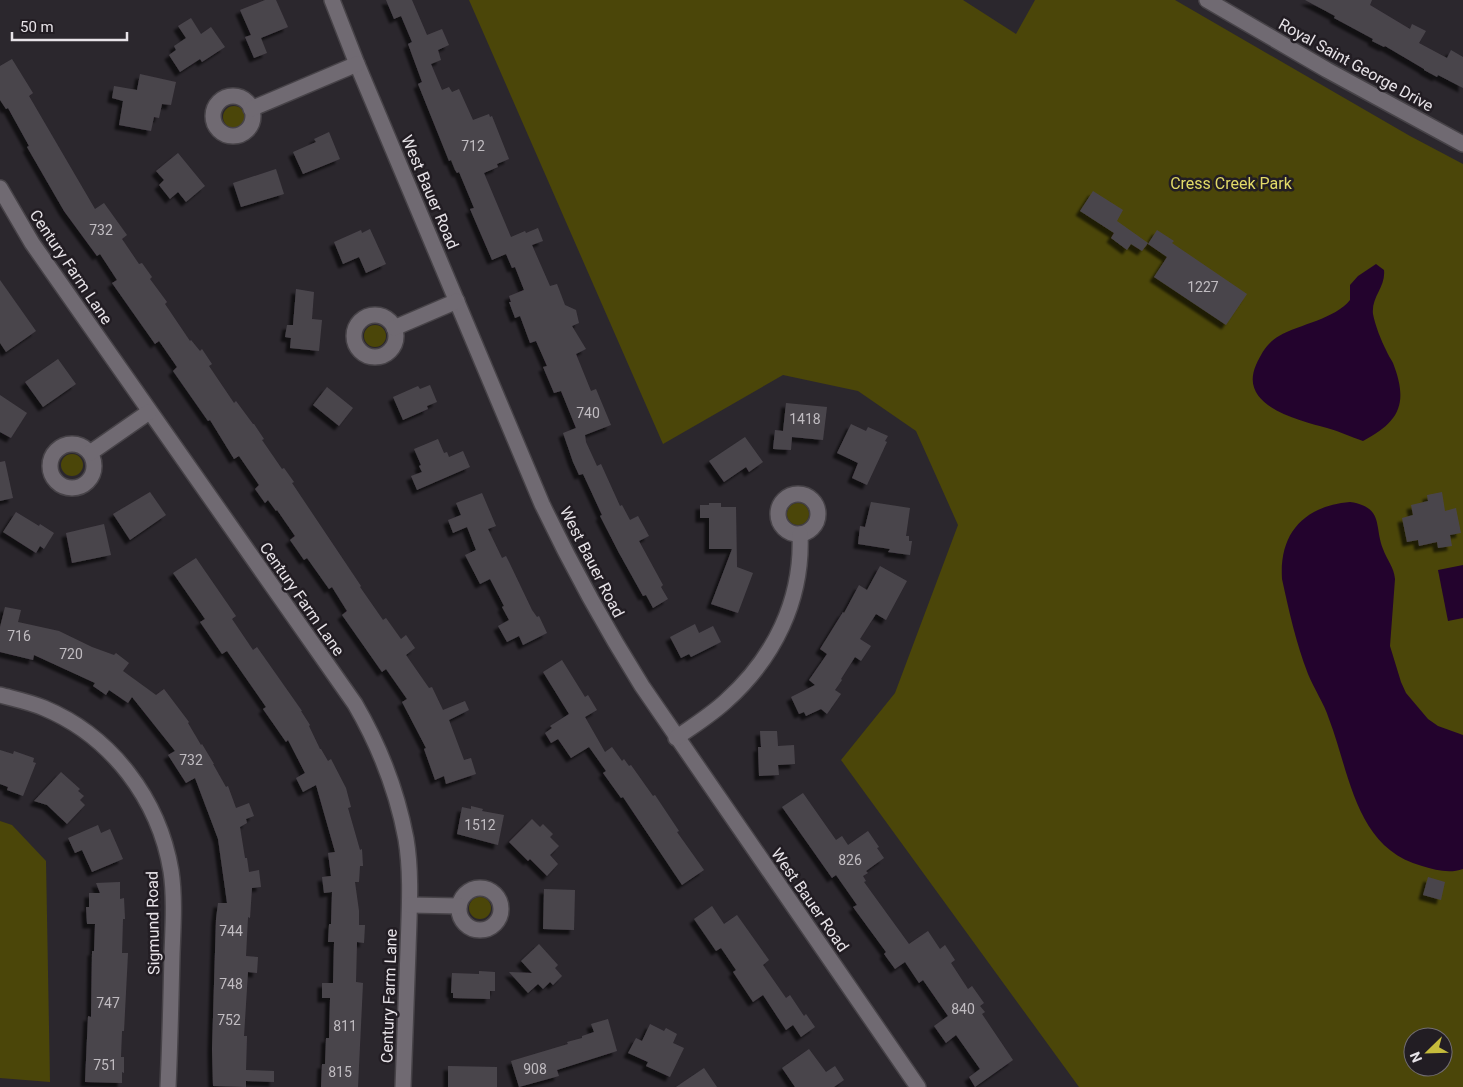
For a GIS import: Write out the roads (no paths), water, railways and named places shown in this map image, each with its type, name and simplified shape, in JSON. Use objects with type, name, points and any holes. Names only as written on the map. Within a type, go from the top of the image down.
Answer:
[{"type":"street","name":"West Bauer Road","points":[[332,0],[357,64],[542,504],[568,559],[610,635],[676,738],[918,1087]]},
{"type":"street","name":"Royal Saint George Drive","points":[[1208,0],[1327,70],[1463,144]]},
{"type":"street","points":[[251,109],[357,64]]},
{"type":"street","name":"Century Farm Lane","points":[[0,188],[32,243],[355,704],[382,756],[399,805],[408,857],[410,905],[403,1087]]},
{"type":"street","points":[[394,328],[457,301]]},
{"type":"street","points":[[90,453],[149,412]]},
{"type":"street","points":[[676,738],[730,697],[762,663],[771,650],[786,619],[796,589],[800,564],[800,534]]},
{"type":"street","name":"Sigmund Road","points":[[0,695],[44,708],[76,725],[105,747],[130,774],[141,790],[157,822],[167,854],[173,890],[168,1087]]},
{"type":"street","points":[[410,905],[459,906]]},
{"type":"park label","name":"Cress Creek Park","points":[[1231,183]]}]
